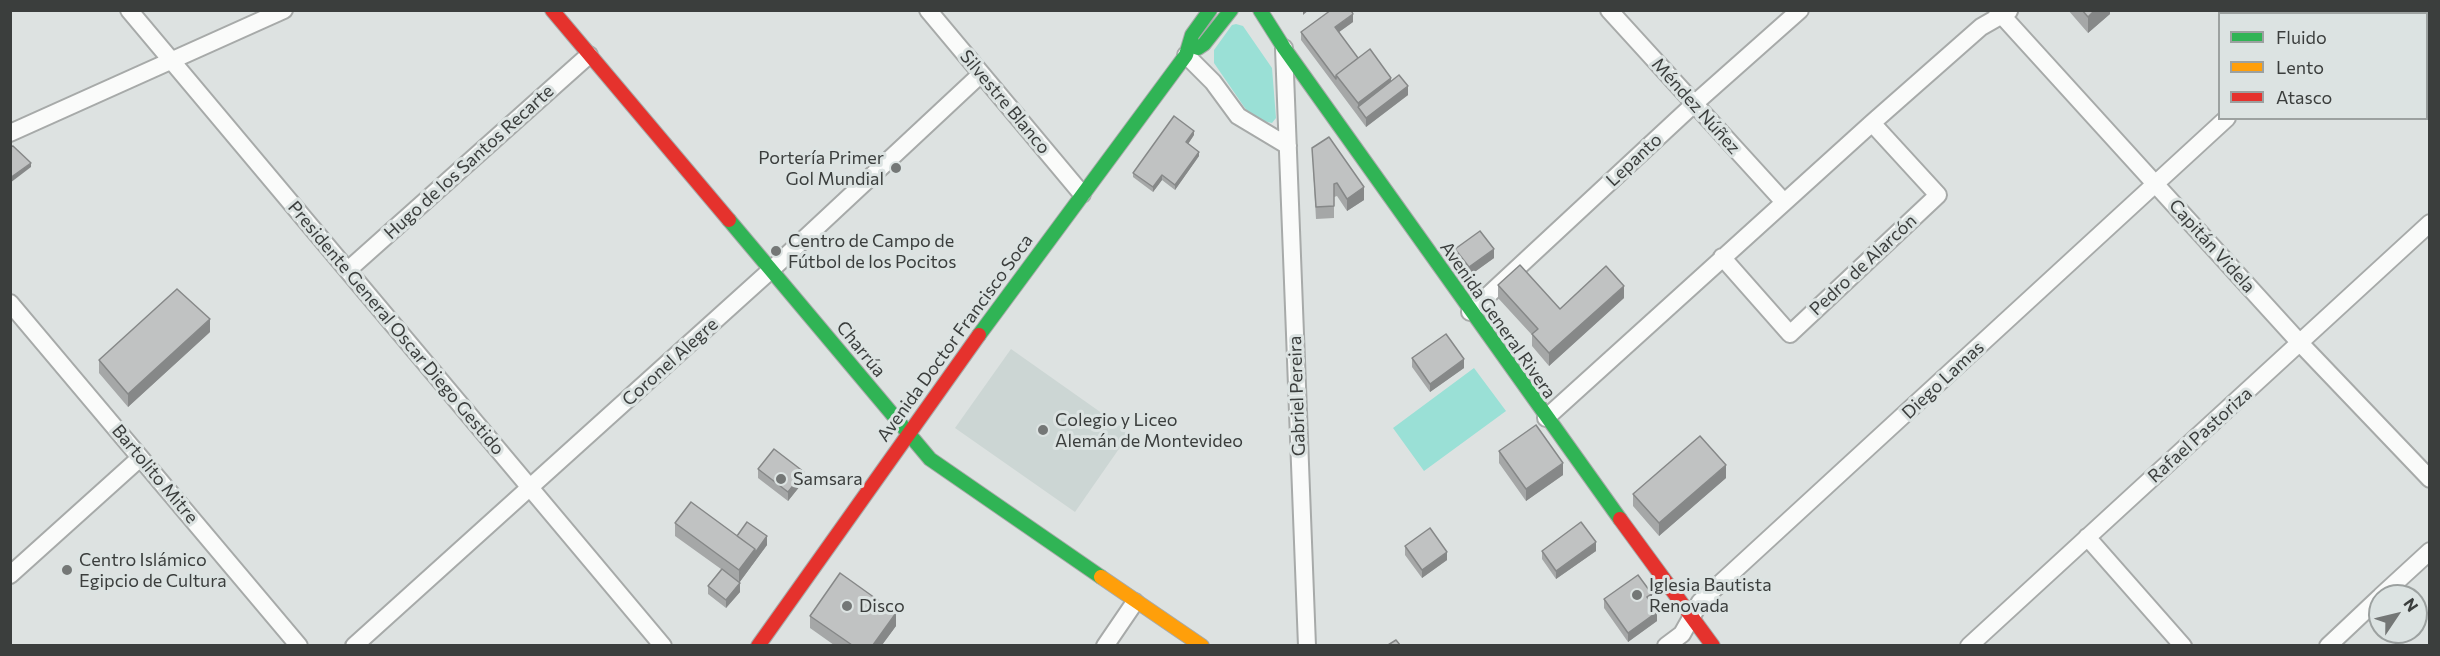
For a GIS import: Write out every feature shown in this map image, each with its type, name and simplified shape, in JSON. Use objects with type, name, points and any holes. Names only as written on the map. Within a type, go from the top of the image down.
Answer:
[{"type":"street","name":"Presidente General Oscar Diego Gestido","points":[[129,10],[663,645]]},
{"type":"street","points":[[10,133],[284,10]]},
{"type":"street","name":"Charrúa","points":[[552,10],[772,269],[907,435],[930,459],[1202,645]]},
{"type":"street","name":"Silvestre Blanco","points":[[928,10],[1082,194]]},
{"type":"street","name":"Avenida Doctor Francisco Soca","points":[[758,645],[907,435],[1186,55],[1192,35],[1210,10]]},
{"type":"street","name":"Avenida Doctor Francisco Soca","points":[[1186,55],[1204,44],[1231,10]]},
{"type":"street","name":"Avenida General Rivera","points":[[1260,10],[1284,48],[1470,312],[1713,645]]},
{"type":"street","name":"Méndez Núñez","points":[[1608,10],[1784,202]]},
{"type":"street","name":"Lepanto","points":[[1470,312],[1694,104],[1800,10]]},
{"type":"street","points":[[1546,418],[1872,123],[1981,27],[2003,12]]},
{"type":"street","name":"Capitán Videla","points":[[2003,12],[2300,343],[2430,479]]},
{"type":"street","name":"Gabriel Pereira","points":[[1284,48],[1307,645]]},
{"type":"street","name":"Hugo de los Santos Recarte","points":[[348,270],[589,55]]},
{"type":"street","points":[[1186,55],[1213,82],[1238,116],[1288,146]]},
{"type":"street","name":"Coronel Alegre","points":[[354,645],[772,269],[981,74]]},
{"type":"street","name":"Diego Lamas","points":[[1666,645],[1682,634],[1700,602],[2225,120]]},
{"type":"street","name":"Pedro de Alarcón","points":[[1722,257],[1790,334],[1938,195],[1872,123]]},
{"type":"street","name":"Rafael Pastoriza","points":[[1969,645],[2430,223]]},
{"type":"street","name":"Bartolito Mitre","points":[[10,303],[299,645]]},
{"type":"street","points":[[10,575],[140,458]]},
{"type":"street","points":[[2087,537],[2183,645]]},
{"type":"street","points":[[2395,584],[2430,551]]},
{"type":"street","points":[[1105,645],[1136,602]]},
{"type":"street","points":[[2328,645],[2368,609]]},
{"type":"shaded area","points":[[1232,25],[1243,26],[1272,68],[1276,118],[1272,123],[1259,120],[1249,114],[1214,63],[1214,50]]},
{"type":"shaded area","name":"Colegio y Liceo Alemán de Montevideo","points":[[1011,349],[1130,433],[1075,512],[955,428]]},
{"type":"shaded area","points":[[1474,368],[1506,411],[1424,471],[1393,428]]},
{"type":"building","points":[[1331,10],[1351,10],[1353,14],[1335,27],[1358,58],[1336,75],[1336,79],[1301,32]]},
{"type":"building","points":[[2082,10],[2095,10],[2088,17]]},
{"type":"building","points":[[1370,49],[1391,78],[1358,103],[1336,75]]},
{"type":"building","points":[[1399,75],[1408,86],[1366,118],[1358,107]]},
{"type":"building","points":[[1174,116],[1194,131],[1186,142],[1199,152],[1175,185],[1162,175],[1153,187],[1133,173]]},
{"type":"building","points":[[1329,137],[1364,187],[1347,199],[1337,183],[1334,184],[1334,206],[1316,207],[1312,148]]},
{"type":"building","points":[[13,146],[31,163],[10,178],[10,147]]},
{"type":"building","points":[[1480,231],[1494,249],[1469,267],[1455,249]]},
{"type":"building","points":[[1520,265],[1560,309],[1606,266],[1624,286],[1549,353],[1532,334],[1538,329],[1498,285]]},
{"type":"building","points":[[177,289],[210,319],[128,394],[99,360]]},
{"type":"building","points":[[1446,334],[1464,359],[1430,384],[1412,358]]},
{"type":"building","points":[[1536,425],[1563,463],[1526,489],[1499,451]]},
{"type":"building","points":[[1700,436],[1726,465],[1659,523],[1633,494]]},
{"type":"building","name":"Samsara","points":[[774,449],[804,472],[788,492],[758,469]]},
{"type":"building","points":[[691,502],[755,549],[739,570],[675,523]]},
{"type":"building","points":[[747,522],[767,536],[755,553],[755,549],[737,536]]},
{"type":"building","points":[[1581,522],[1596,542],[1556,571],[1542,551]]},
{"type":"building","points":[[1430,528],[1447,552],[1422,570],[1405,546]]},
{"type":"building","points":[[722,569],[740,583],[726,600],[708,586]]},
{"type":"building","name":"Disco","points":[[840,573],[896,613],[873,645],[852,645],[810,616]]},
{"type":"building","points":[[1638,575],[1652,594],[1647,597],[1657,612],[1628,633],[1604,599]]},
{"type":"building","points":[[1396,640],[1400,645],[1388,645]]},
{"type":"traffic: fast","points":[[979,335],[1186,55],[1192,35],[1210,10]]},
{"type":"traffic: fast","points":[[1198,48],[1204,44],[1231,10]]},
{"type":"traffic: fast","points":[[1260,10],[1284,48],[1620,519]]},
{"type":"traffic: fast","points":[[729,220],[930,459],[1101,577]]},
{"type":"traffic: slow","points":[[1101,577],[1202,646]]},
{"type":"traffic: jam","points":[[552,10],[729,220]]},
{"type":"traffic: jam","points":[[758,646],[979,335]]},
{"type":"traffic: jam","points":[[1620,519],[1713,646]]},
{"type":"place","name":"Portería Primer Gol Mundial","points":[[896,168]]},
{"type":"place","name":"Centro de Campo de Fútbol de los Pocitos","points":[[776,251]]},
{"type":"place","name":"Colegio y Liceo Alemán de Montevideo","points":[[1043,430]]},
{"type":"place","name":"Samsara","points":[[781,479]]},
{"type":"place","name":"Centro Islámico Egipcio de Cultura","points":[[67,570]]},
{"type":"place","name":"Iglesia Bautista Renovada","points":[[1637,595]]},
{"type":"place","name":"Disco","points":[[847,606]]}]
